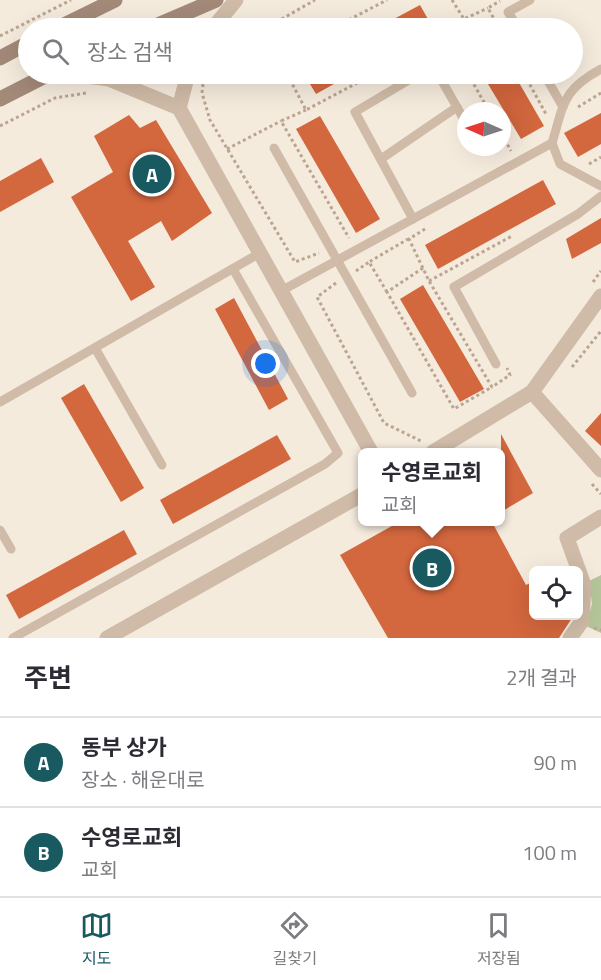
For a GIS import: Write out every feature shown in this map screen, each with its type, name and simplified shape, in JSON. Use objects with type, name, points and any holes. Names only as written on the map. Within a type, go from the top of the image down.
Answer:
[{"type":"main road","points":[[78,18],[115,0]]},
{"type":"main road","points":[[174,18],[216,0]]},
{"type":"main road","points":[[0,58],[18,48]]},
{"type":"main road","points":[[0,99],[30,84]]},
{"type":"street","points":[[221,18],[236,0]]},
{"type":"street","points":[[121,84],[179,108],[368,448]]},
{"type":"street","points":[[179,108],[185,84]]},
{"type":"street","points":[[429,448],[532,392],[594,293]]},
{"type":"street","points":[[532,392],[601,470]]},
{"type":"street","points":[[106,638],[358,497]]},
{"type":"street","points":[[570,638],[582,621],[584,585],[567,538],[601,517]]},
{"type":"lane","points":[[512,18],[508,12],[530,0]]},
{"type":"lane","points":[[583,79],[601,69]]},
{"type":"lane","points":[[402,84],[355,112],[413,219]]},
{"type":"lane","points":[[381,159],[457,106],[444,84]]},
{"type":"lane","points":[[550,84],[563,107]]},
{"type":"lane","points":[[576,84],[567,96],[552,143],[560,164],[601,186]]},
{"type":"lane","points":[[281,291],[552,143]]},
{"type":"lane","points":[[274,148],[412,393]]},
{"type":"lane","points":[[500,364],[454,287],[578,214],[601,196]]},
{"type":"lane","points":[[0,402],[260,253]]},
{"type":"lane","points":[[13,638],[325,464],[338,453],[233,269]]},
{"type":"lane","points":[[95,348],[162,465]]},
{"type":"lane","points":[[0,530],[11,549]]},
{"type":"path","points":[[36,18],[71,0]]},
{"type":"path","points":[[284,18],[315,0]]},
{"type":"path","points":[[352,18],[387,0]]},
{"type":"path","points":[[452,0],[463,18]]},
{"type":"path","points":[[466,18],[488,8]]},
{"type":"path","points":[[0,36],[18,27]]},
{"type":"path","points":[[203,84],[202,93],[210,120],[295,262],[322,252]]},
{"type":"path","points":[[292,84],[306,111]]},
{"type":"path","points":[[227,149],[356,84]]},
{"type":"path","points":[[474,84],[484,102]]},
{"type":"path","points":[[530,84],[552,124]]},
{"type":"path","points":[[0,126],[56,98],[96,92]]},
{"type":"path","points":[[572,115],[579,106],[601,93]]},
{"type":"path","points":[[281,121],[350,240]]},
{"type":"path","points":[[502,158],[506,156]]},
{"type":"path","points":[[580,164],[587,165],[601,157]]},
{"type":"path","points":[[355,271],[429,227]]},
{"type":"path","points":[[429,281],[512,236]]},
{"type":"path","points":[[409,239],[429,281],[492,387]]},
{"type":"path","points":[[369,262],[454,409],[510,375],[500,364]]},
{"type":"path","points":[[387,291],[423,268]]},
{"type":"path","points":[[594,293],[601,271]]},
{"type":"path","points":[[337,283],[317,297],[384,423],[429,448]]},
{"type":"path","points":[[568,372],[601,331]]},
{"type":"path","points":[[585,476],[601,494]]},
{"type":"green space","points":[[601,575],[601,633],[586,626],[592,604],[589,581]]},
{"type":"building","points":[[420,5],[427,18],[396,18]]},
{"type":"building","points":[[310,84],[334,84],[316,94]]},
{"type":"building","points":[[488,84],[520,84],[544,126],[521,139],[511,122],[511,102],[499,102]]},
{"type":"building","points":[[601,113],[601,144],[578,157],[564,133]]},
{"type":"building","points":[[129,115],[140,128],[156,120],[212,213],[172,241],[161,221],[128,241],[155,287],[131,301],[71,197],[113,172],[94,136]]},
{"type":"building","points":[[320,116],[380,219],[356,233],[296,129]]},
{"type":"building","points":[[41,158],[54,182],[0,212],[0,181]]},
{"type":"building","points":[[543,180],[556,204],[438,269],[425,245]]},
{"type":"building","points":[[601,218],[601,243],[572,259],[566,239]]},
{"type":"building","points":[[423,285],[484,389],[460,402],[400,299]]},
{"type":"building","points":[[234,298],[288,399],[269,410],[215,309]]},
{"type":"building","points":[[84,384],[144,488],[121,502],[61,398]]},
{"type":"building","points":[[601,413],[601,446],[585,431]]},
{"type":"building","points":[[501,434],[533,493],[505,510],[505,448],[501,448]]},
{"type":"building","points":[[277,435],[291,459],[173,524],[160,500]]},
{"type":"building","points":[[392,526],[494,526],[526,585],[529,584],[529,620],[571,620],[559,638],[388,638],[340,555]]},
{"type":"building","points":[[124,530],[137,554],[19,619],[6,595]]},
{"type":"place","name":"동부 상가","points":[[152,174]]},
{"type":"place","name":"수영로교회","points":[[432,568]]}]
